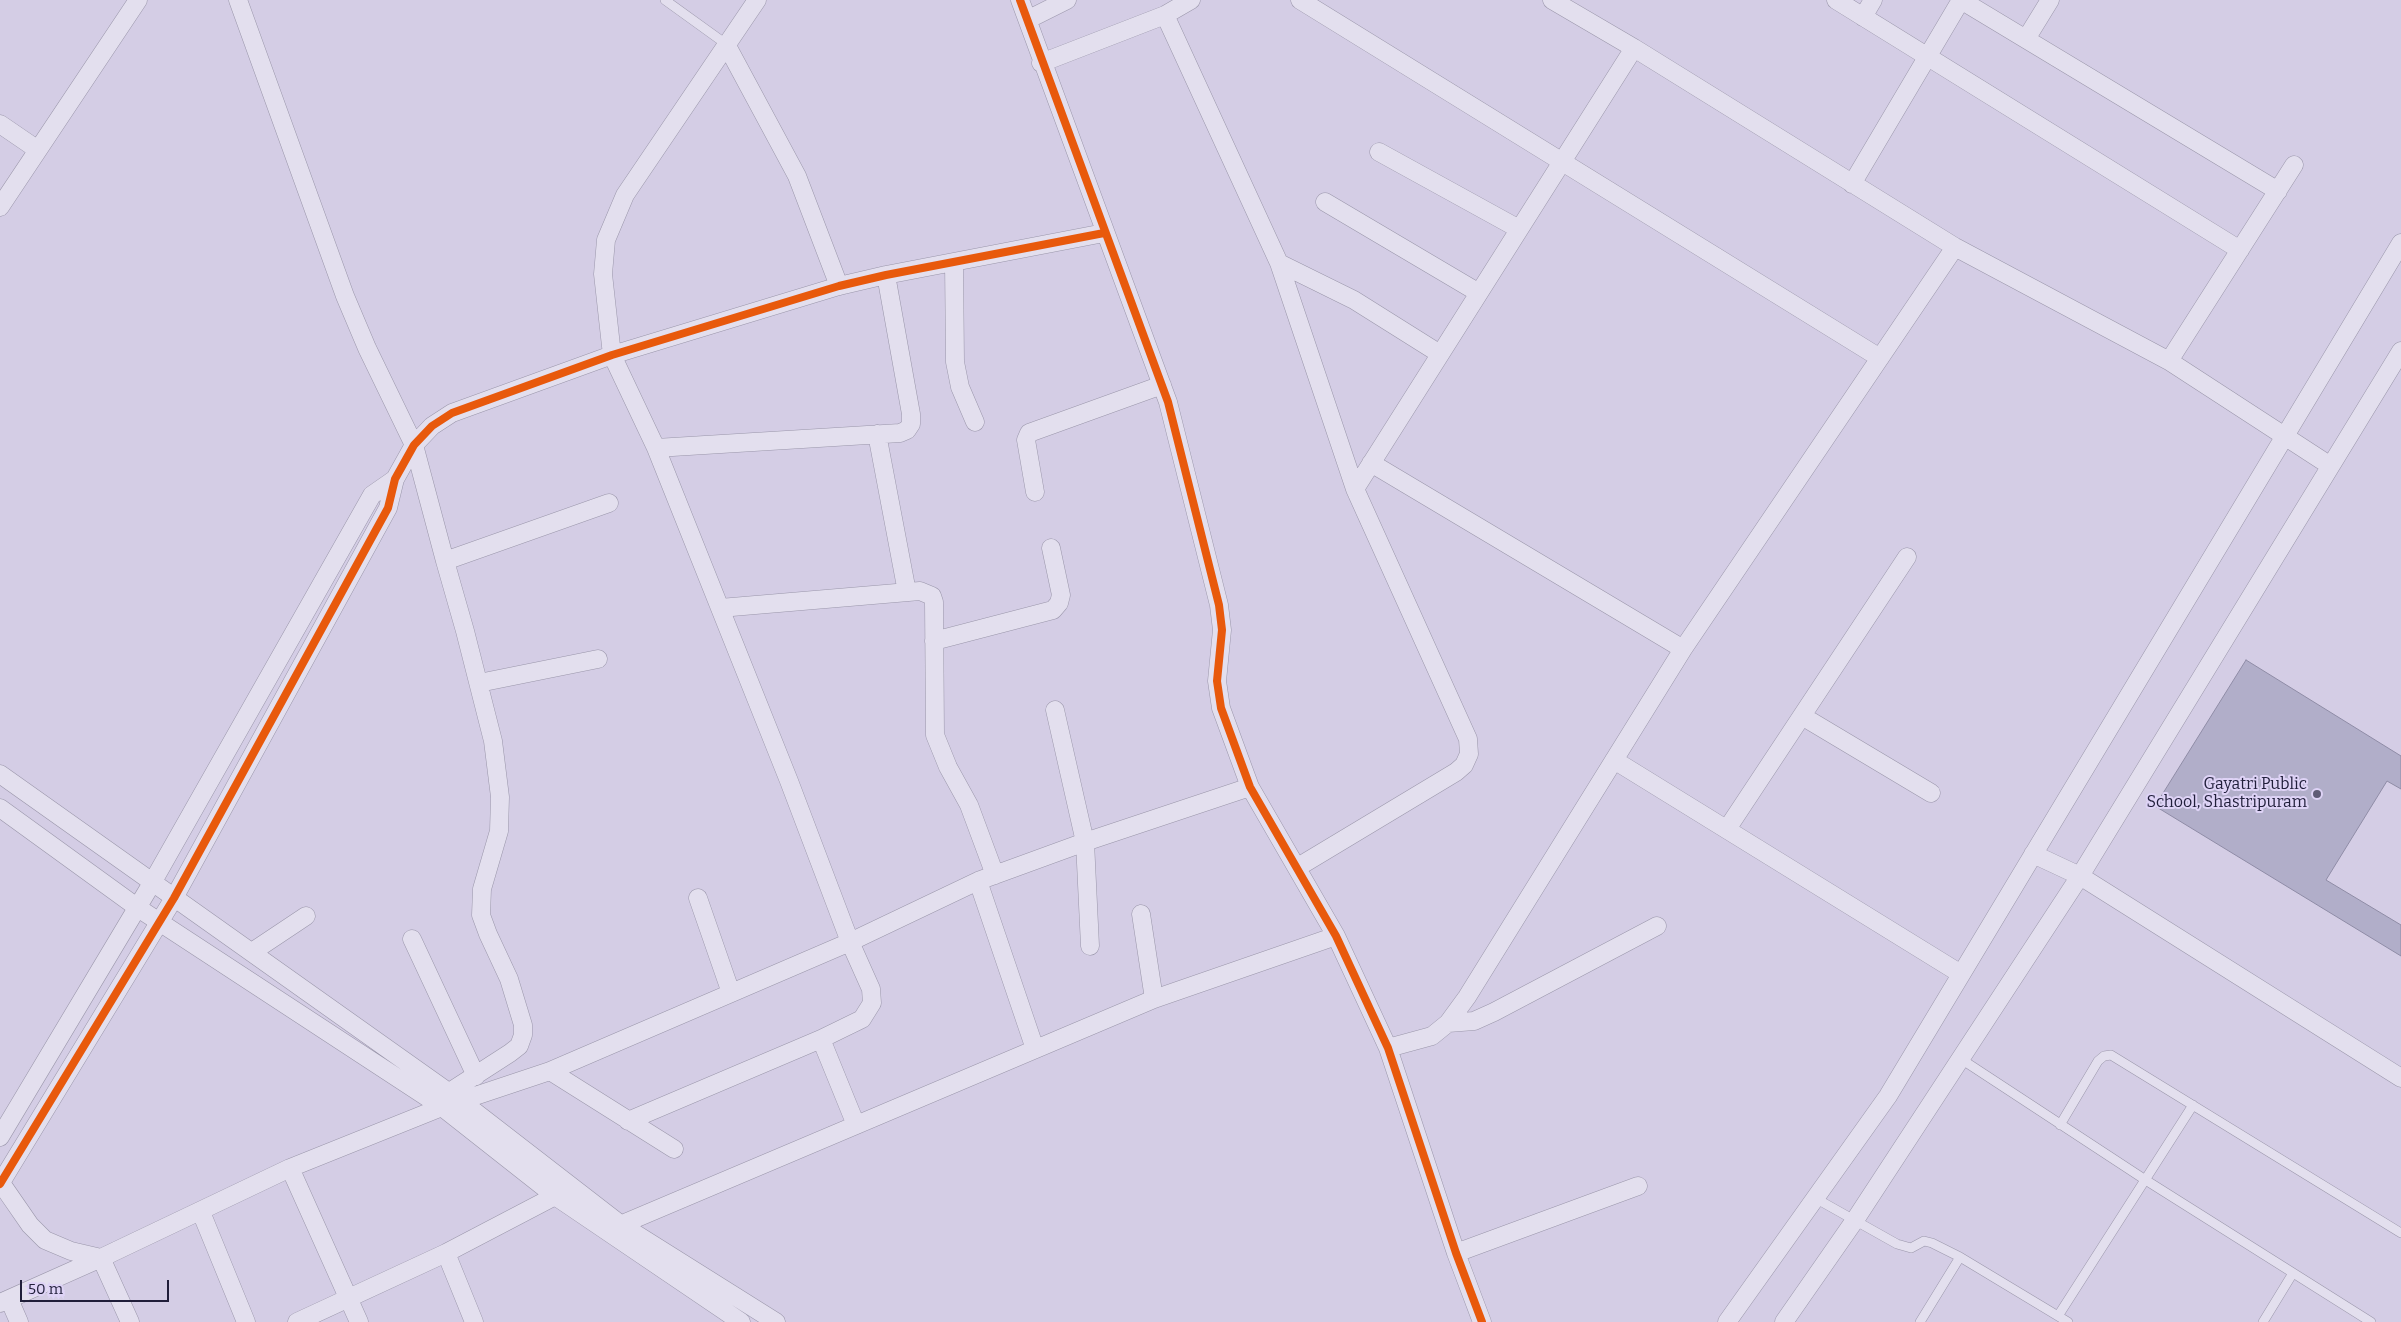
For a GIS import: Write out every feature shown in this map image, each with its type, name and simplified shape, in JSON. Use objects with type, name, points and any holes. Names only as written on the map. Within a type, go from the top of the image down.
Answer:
[{"type":"street","points":[[0,207],[138,0]]},
{"type":"street","points":[[238,0],[338,278],[367,348],[414,445],[493,741],[500,797],[499,831],[482,889],[481,914],[509,979],[523,1025],[523,1035],[519,1046],[476,1076],[450,1101]]},
{"type":"street","points":[[628,1121],[821,1039],[862,1019],[872,1003],[871,989],[850,942],[656,448],[612,355],[603,274],[606,240],[625,195],[757,0]]},
{"type":"street","points":[[1020,0],[1029,19],[1042,63],[1168,402],[1219,605],[1222,630],[1218,681],[1221,708],[1250,787],[1298,867],[1336,936],[1388,1048],[1456,1253],[1482,1322]]},
{"type":"street","points":[[1029,19],[1067,0]]},
{"type":"street","points":[[1042,63],[1165,16],[1192,0]]},
{"type":"street","points":[[1300,0],[1880,358]]},
{"type":"street","points":[[1552,0],[1634,48],[1955,247],[2169,361],[2329,465]]},
{"type":"street","points":[[1836,0],[2240,250]]},
{"type":"street","points":[[1863,17],[1873,0]]},
{"type":"street","points":[[1852,184],[1961,0],[2278,191]]},
{"type":"street","points":[[2026,39],[2050,0]]},
{"type":"street","points":[[1165,16],[1279,263],[1354,489],[1468,739],[1469,754],[1464,765],[1456,772],[1298,867]]},
{"type":"street","points":[[726,44],[796,176],[839,286]]},
{"type":"street","points":[[1354,489],[1634,48]]},
{"type":"street","points":[[0,124],[38,150]]},
{"type":"street","points":[[1379,152],[1519,229]]},
{"type":"street","points":[[2169,361],[2294,165]]},
{"type":"street","points":[[1325,202],[1479,293]]},
{"type":"street","points":[[102,1258],[71,1252],[45,1240],[30,1226],[0,1183],[174,898],[388,508],[395,479],[414,445],[432,426],[452,413],[612,355],[839,286],[886,275],[1104,233]]},
{"type":"street","points":[[1727,1322],[1888,1096],[2401,242]]},
{"type":"street","points":[[1388,1048],[1432,1036],[1448,1023],[1467,997],[1683,649],[1955,247]]},
{"type":"street","points":[[954,262],[955,362],[960,387],[975,422]]},
{"type":"street","points":[[1279,263],[1354,300],[1440,354]]},
{"type":"street","points":[[656,448],[900,433],[906,430],[911,424],[911,414],[886,275]]},
{"type":"street","points":[[1784,1322],[1855,1220],[2080,876],[2329,465],[2401,351]]},
{"type":"street","points":[[1035,492],[1026,440],[1029,433],[1162,385]]},
{"type":"street","points":[[877,434],[907,592]]},
{"type":"street","points":[[1371,463],[1683,649]]},
{"type":"street","points":[[0,1137],[138,908],[372,496],[395,479]]},
{"type":"street","points":[[445,561],[609,502]]},
{"type":"street","points":[[934,641],[1053,610],[1059,603],[1062,595],[1051,548]]},
{"type":"street","points":[[1726,829],[1907,557]]},
{"type":"street","points":[[720,608],[907,592],[926,592],[932,596],[934,602],[935,735],[948,767],[969,805],[995,875]]},
{"type":"street","points":[[479,683],[598,658]]},
{"type":"street","points":[[1055,710],[1085,842],[1090,946]]},
{"type":"street","points":[[1802,716],[1930,793]]},
{"type":"street","points":[[1614,760],[1961,974]]},
{"type":"street","points":[[0,774],[252,952],[450,1101],[613,1228],[741,1322]]},
{"type":"street","points":[[19,1322],[5,1301],[201,1212],[290,1168],[450,1101],[550,1071],[850,942],[978,881],[1085,842],[1250,787]]},
{"type":"street","points":[[0,808],[138,908],[450,1101],[555,1196],[776,1322]]},
{"type":"street","points":[[2033,854],[2080,876],[2401,1078]]},
{"type":"street","points":[[978,881],[1035,1049]]},
{"type":"street","points":[[698,898],[731,993]]},
{"type":"street","points":[[1141,914],[1154,999]]},
{"type":"street","points":[[252,952],[306,916]]},
{"type":"street","points":[[1448,1023],[1474,1021],[1494,1012],[1657,926]]},
{"type":"street","points":[[613,1228],[1154,999],[1336,936]]},
{"type":"street","points":[[412,939],[476,1076]]},
{"type":"street","points":[[821,1039],[856,1124]]},
{"type":"street","points":[[550,1071],[674,1148]]},
{"type":"street","points":[[290,1168],[360,1322]]},
{"type":"street","points":[[1456,1253],[1638,1186]]},
{"type":"street","points":[[297,1322],[446,1253],[555,1196]]},
{"type":"street","points":[[201,1212],[246,1322]]},
{"type":"street","points":[[446,1253],[474,1322]]},
{"type":"street","points":[[102,1258],[130,1322]]},
{"type":"lane","points":[[665,0],[726,44]]},
{"type":"lane","points":[[2060,1125],[2098,1061],[2104,1056],[2117,1057],[2401,1233]]},
{"type":"lane","points":[[1960,1059],[2144,1179],[2371,1322]]},
{"type":"lane","points":[[2058,1316],[2193,1105]]},
{"type":"lane","points":[[1815,1198],[1897,1244],[1910,1248],[1928,1241],[1960,1257],[2068,1322]]},
{"type":"lane","points":[[1920,1322],[1960,1257]]},
{"type":"lane","points":[[2263,1322],[2293,1273]]},
{"type":"building","points":[[2246,660],[2401,756],[2401,789],[2387,781],[2326,880],[2401,925],[2401,956],[2155,806]]},
{"type":"cycle path","points":[[1020,0],[1168,402],[1219,605],[1222,630],[1217,681],[1221,708],[1250,787],[1336,936],[1388,1048],[1456,1253],[1482,1322]]},
{"type":"cycle path","points":[[0,1184],[174,898],[388,508],[395,479],[414,445],[432,426],[452,413],[612,355],[839,286],[886,275],[1104,233]]},
{"type":"place","name":"Gayatri Public School, Shastripuram","points":[[2317,794]]}]
